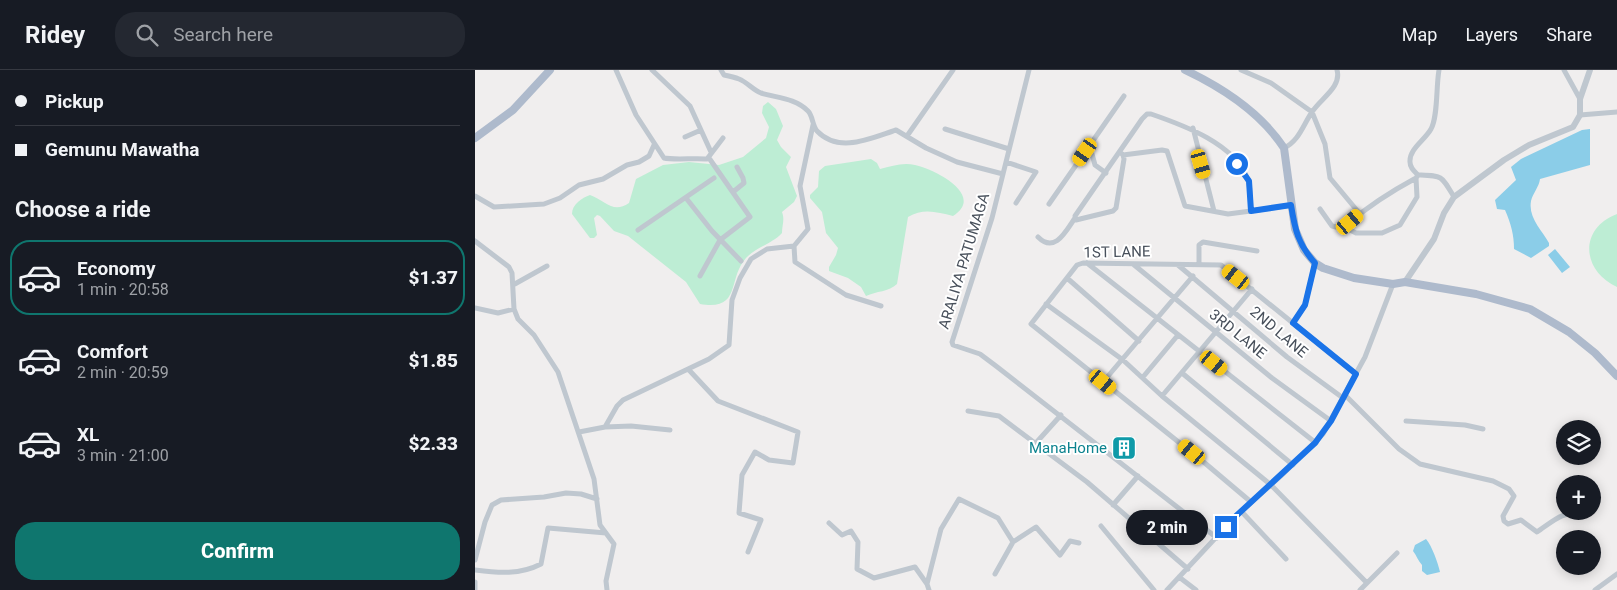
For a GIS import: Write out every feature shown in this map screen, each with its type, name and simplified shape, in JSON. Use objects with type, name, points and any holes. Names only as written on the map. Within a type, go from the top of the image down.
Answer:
[{"type":"main road","points":[[475,138],[513,110],[551,70]]},
{"type":"main road","points":[[1185,70],[1202,78],[1243,104],[1272,131],[1284,148],[1295,229],[1304,250],[1315,263],[1323,268],[1354,278],[1393,284],[1405,282],[1476,294],[1530,308],[1569,332],[1595,353],[1617,376]]},
{"type":"street","points":[[615,70],[636,114],[664,158],[669,160],[710,155],[723,138]]},
{"type":"street","points":[[652,70],[690,106],[710,155],[750,215],[750,219],[720,240],[700,276]]},
{"type":"street","points":[[721,70],[724,75],[739,78],[760,93],[785,98],[797,103],[809,112],[813,125],[826,138],[838,143],[853,143],[897,130],[926,148],[957,162],[1003,174]]},
{"type":"street","points":[[907,136],[953,70]]},
{"type":"street","name":"ARALIYA PATUMAGA","points":[[1029,70],[992,218],[952,342],[953,345],[980,354],[1217,538]]},
{"type":"street","points":[[1241,70],[1271,83],[1312,112],[1325,144],[1330,178],[1359,214]]},
{"type":"street","points":[[1284,148],[1291,145],[1305,126],[1312,112],[1335,86],[1339,76],[1337,70]]},
{"type":"street","points":[[1349,226],[1350,230],[1356,233],[1382,233],[1400,225],[1417,197],[1417,177],[1409,163],[1411,154],[1431,129],[1435,119],[1439,70]]},
{"type":"street","points":[[1564,70],[1580,98]]},
{"type":"street","points":[[1405,282],[1434,239],[1444,213],[1454,197],[1504,160],[1529,146],[1573,127],[1580,115],[1580,98],[1589,70]]},
{"type":"street","points":[[1049,204],[1124,96]]},
{"type":"street","points":[[1580,115],[1617,112]]},
{"type":"street","points":[[1038,237],[1052,244],[1058,241],[1147,114],[1193,128],[1220,146],[1249,181],[1251,211]]},
{"type":"street","points":[[813,125],[800,186],[808,229],[794,246],[795,262],[847,295],[881,306]]},
{"type":"street","points":[[1193,128],[1214,211]]},
{"type":"street","points":[[945,129],[1009,149]]},
{"type":"street","points":[[685,137],[701,130]]},
{"type":"street","points":[[475,196],[494,206],[544,204],[560,198],[579,185],[603,178],[627,165],[639,162],[649,156],[655,145]]},
{"type":"street","points":[[1121,153],[1167,151],[1185,206],[1228,214],[1291,205]]},
{"type":"street","points":[[1085,152],[1092,154],[1095,165],[1106,172]]},
{"type":"street","points":[[1075,218],[1079,220],[1113,212],[1116,208],[1121,153]]},
{"type":"street","points":[[1006,162],[1036,172],[1016,203]]},
{"type":"street","points":[[733,192],[744,183],[737,167]]},
{"type":"street","points":[[1349,226],[1350,222],[1359,214],[1417,177],[1438,176],[1442,178],[1454,197]]},
{"type":"street","points":[[638,230],[714,178]]},
{"type":"street","points":[[686,198],[720,240],[741,261]]},
{"type":"street","points":[[1320,209],[1332,226],[1340,228],[1349,226]]},
{"type":"street","points":[[475,241],[509,267],[512,273],[515,309],[518,318],[535,334],[558,372],[594,480],[600,525],[614,544],[605,581],[607,590]]},
{"type":"street","points":[[1199,264],[1199,245],[1203,242],[1257,251]]},
{"type":"street","points":[[605,427],[623,400],[689,370],[722,352],[729,345],[732,300],[740,278],[751,259],[767,249],[794,246]]},
{"type":"street","points":[[1087,263],[1315,443]]},
{"type":"street","name":"1ST LANE","points":[[1251,502],[1031,324],[1077,265],[1087,263],[1133,263],[1221,265],[1356,374]]},
{"type":"street","name":"3RD LANE","points":[[1133,263],[1174,299],[1272,378],[1331,421]]},
{"type":"street","points":[[1293,323],[1305,305],[1315,263]]},
{"type":"street","name":"2ND LANE","points":[[1178,265],[1235,311],[1287,357],[1344,397],[1399,449],[1420,464],[1493,481],[1509,489],[1514,496],[1503,516],[1504,521],[1508,524],[1521,520],[1537,532],[1556,520]]},
{"type":"street","points":[[513,285],[547,266]]},
{"type":"street","points":[[1103,382],[1193,276]]},
{"type":"street","points":[[1067,278],[1139,341]]},
{"type":"street","points":[[1167,590],[1241,511],[1315,443],[1331,421],[1356,374],[1393,284]]},
{"type":"street","points":[[1162,396],[1252,289]]},
{"type":"street","points":[[1046,304],[1123,360],[1162,396],[1271,484],[1367,583]]},
{"type":"street","points":[[475,308],[498,312],[515,309]]},
{"type":"street","points":[[1143,377],[1178,335]]},
{"type":"street","points":[[689,370],[719,401],[798,432],[793,463],[769,460],[755,452],[742,475],[739,513],[761,520],[748,552]]},
{"type":"street","points":[[1182,373],[1293,465]]},
{"type":"street","points":[[968,411],[999,416],[1087,482],[1188,569]]},
{"type":"street","points":[[1035,444],[1061,415]]},
{"type":"street","points":[[1406,421],[1465,425],[1483,429]]},
{"type":"street","points":[[579,432],[605,427],[643,426],[670,430]]},
{"type":"street","points":[[1113,506],[1138,476]]},
{"type":"street","points":[[475,560],[485,522],[492,505],[501,500],[544,497],[566,493],[581,494],[597,499]]},
{"type":"street","points":[[927,584],[941,529],[959,499],[998,518],[1013,542]]},
{"type":"street","points":[[1241,511],[1286,558]]},
{"type":"street","points":[[829,523],[842,534],[851,531],[857,542],[857,569],[874,578],[915,567],[929,590]]},
{"type":"street","points":[[1101,526],[1154,590]]},
{"type":"street","points":[[995,574],[1013,542],[1037,527],[1060,555],[1070,541],[1079,543]]},
{"type":"street","points":[[475,570],[503,573],[529,570],[541,564],[548,528],[606,533]]},
{"type":"street","points":[[1360,590],[1397,552]]},
{"type":"street","points":[[1595,590],[1617,574]]},
{"type":"street","points":[[1179,577],[1196,590]]},
{"type":"street","points":[[475,582],[475,590]]},
{"type":"green space","points":[[768,102],[776,109],[783,126],[777,140],[791,157],[786,167],[797,196],[794,202],[782,212],[782,233],[746,258],[740,266],[732,292],[722,303],[713,305],[700,304],[686,282],[628,236],[614,231],[600,216],[597,215],[594,218],[597,235],[594,238],[590,238],[572,214],[576,204],[590,195],[614,207],[629,203],[636,179],[663,165],[689,162],[719,165],[743,157],[766,138],[769,127],[762,113],[763,106]]},
{"type":"green space","points":[[871,159],[877,163],[880,169],[906,164],[923,167],[944,177],[953,184],[964,200],[962,208],[953,216],[936,212],[919,212],[908,217],[897,284],[890,289],[866,296],[861,287],[848,278],[829,271],[838,248],[826,233],[822,212],[810,198],[810,195],[818,187],[819,171],[825,166]]},
{"type":"green space","points":[[1617,214],[1617,287],[1605,280],[1597,271],[1591,261],[1589,250],[1591,239],[1596,229],[1604,221]]},
{"type":"water","points":[[1590,129],[1590,165],[1540,179],[1532,198],[1532,213],[1549,246],[1531,258],[1514,249],[1513,234],[1507,215],[1505,210],[1497,209],[1495,200],[1516,180],[1511,167],[1521,159],[1582,130]]},
{"type":"water","points":[[1555,249],[1570,267],[1562,273],[1548,255]]},
{"type":"water","points":[[1426,539],[1435,555],[1440,572],[1427,575],[1422,571],[1422,565],[1413,551],[1415,545]]},
{"type":"place","name":"ManaHome","points":[[1124,448]]},
{"type":"route","points":[[1226,527],[1323,434],[1356,374],[1293,323],[1305,305],[1315,263],[1304,250],[1295,229],[1291,205],[1251,211],[1249,181],[1237,164]]}]
